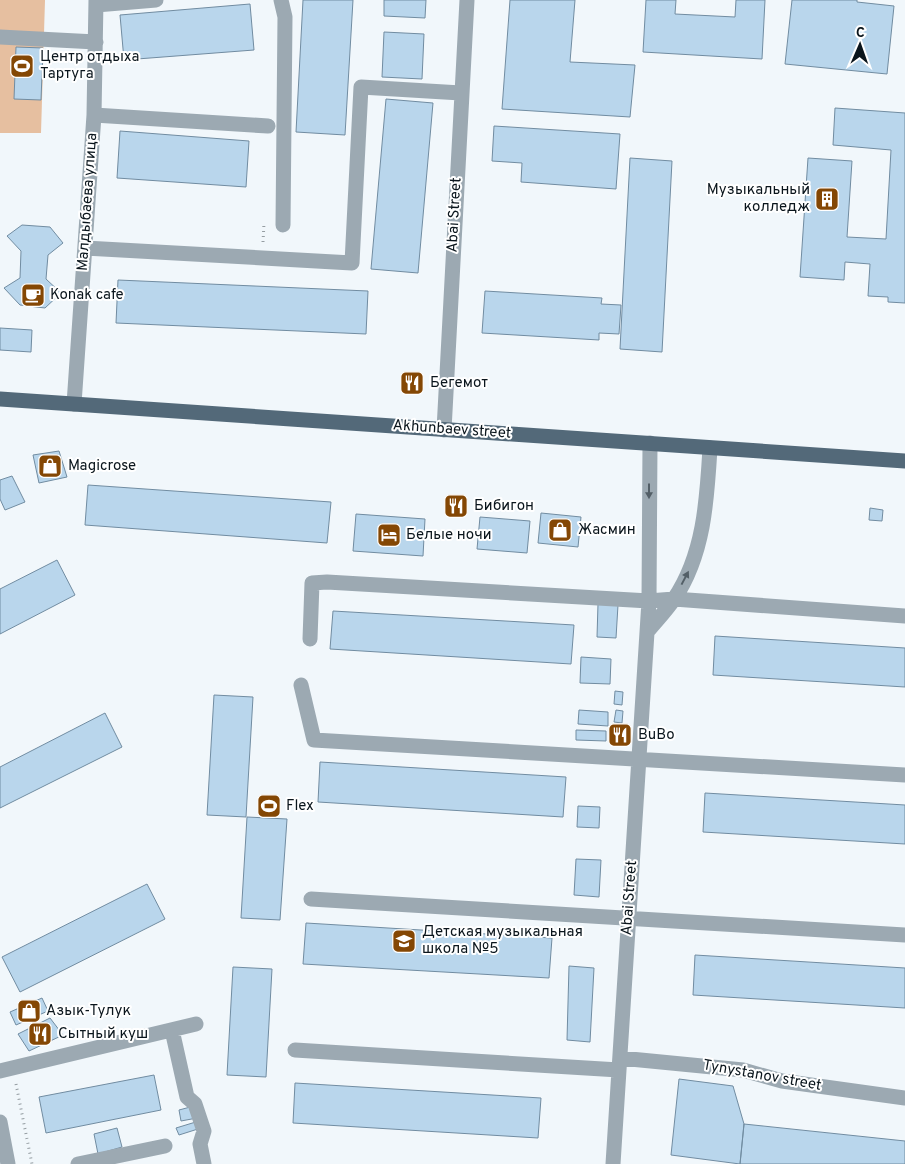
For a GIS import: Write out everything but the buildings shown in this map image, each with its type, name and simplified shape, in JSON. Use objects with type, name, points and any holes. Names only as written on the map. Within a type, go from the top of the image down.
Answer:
[{"type":"main road","name":"Akhunbaev street","points":[[0,398],[905,461]]},
{"type":"street","points":[[96,3],[156,0]]},
{"type":"street","points":[[281,0],[284,17],[283,225]]},
{"type":"street","name":"Abai Street","points":[[444,430],[461,93],[468,0]]},
{"type":"street","name":"Малдыбаева улица","points":[[74,404],[94,115],[96,3]]},
{"type":"street","points":[[0,37],[96,42]]},
{"type":"street","points":[[85,248],[352,263],[360,87],[461,93]]},
{"type":"street","points":[[94,115],[268,126]]},
{"type":"street","name":"Abai Street","points":[[613,1164],[649,600],[650,443]]},
{"type":"street","points":[[647,632],[674,599],[693,563],[707,490],[710,448]]},
{"type":"street","points":[[310,639],[312,583],[649,600],[674,599],[905,616]]},
{"type":"street","points":[[302,684],[314,740],[905,775]]},
{"type":"street","points":[[311,899],[905,935]]},
{"type":"street","points":[[6,1070],[196,1024]]},
{"type":"street","points":[[172,1030],[187,1097],[195,1104],[204,1131],[200,1144],[204,1164]]},
{"type":"street","name":"Tynystanov street","points":[[295,1050],[743,1070],[782,1081],[905,1098]]},
{"type":"street","points":[[0,1122],[8,1164]]},
{"type":"street","points":[[78,1164],[165,1146]]},
{"type":"path","points":[[6,1070],[32,1164]]},
{"type":"shaded area","name":"Центр отдыха Тартуга","points":[[0,0],[45,0],[41,133],[0,133]]},
{"type":"place","name":"Центр отдыха Тартуга","points":[[22,66]]},
{"type":"place","name":"Музыкальный колледж","points":[[827,199]]},
{"type":"place","name":"Konak cafe","points":[[33,295]]},
{"type":"place","name":"Бегемот","points":[[412,383]]},
{"type":"place","name":"Magicrose","points":[[50,466]]},
{"type":"place","name":"Бибигон","points":[[456,506]]},
{"type":"place","name":"Жасмин","points":[[560,530]]},
{"type":"place","name":"Белые ночи","points":[[389,535]]},
{"type":"place","name":"BuBo","points":[[620,735]]},
{"type":"place","name":"Flex","points":[[269,806]]},
{"type":"place","name":"Детская музыкальная школа №5","points":[[404,941]]},
{"type":"place","name":"Азык-Тулук","points":[[29,1011]]},
{"type":"place","name":"Сытный куш","points":[[40,1034]]}]
